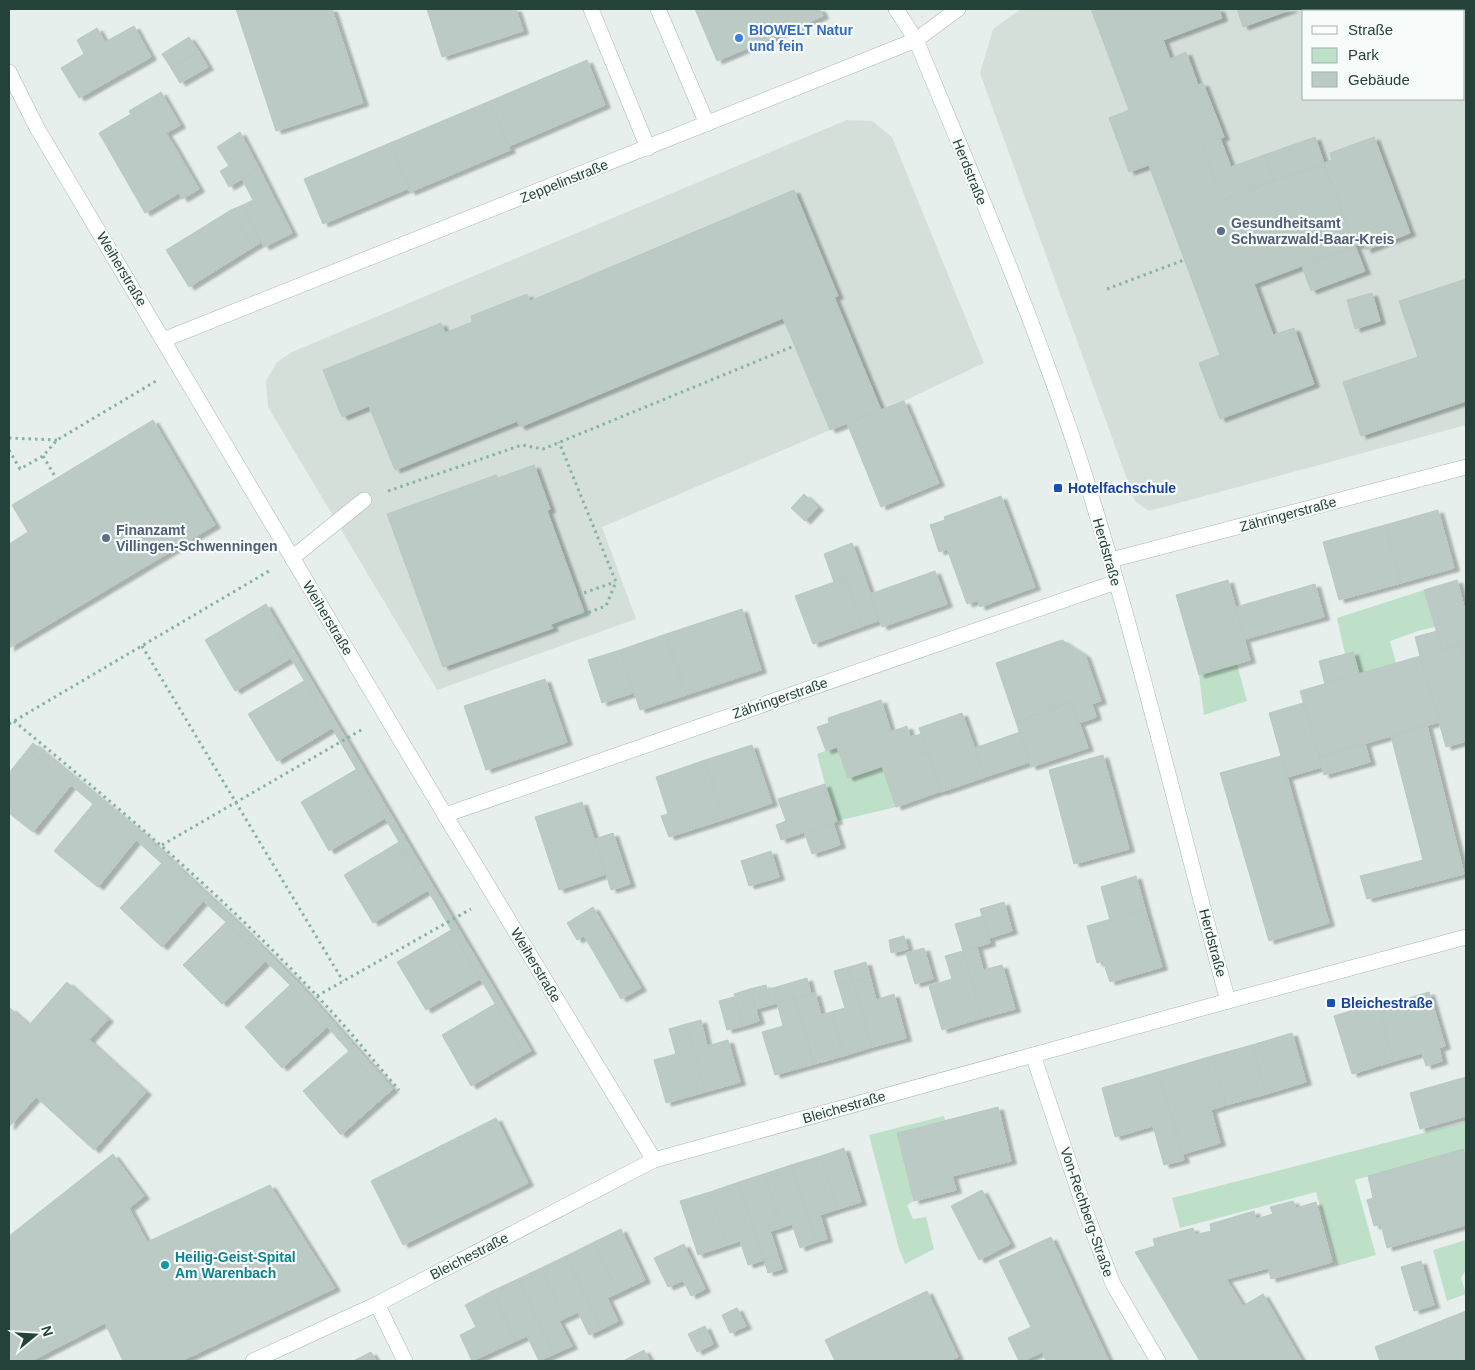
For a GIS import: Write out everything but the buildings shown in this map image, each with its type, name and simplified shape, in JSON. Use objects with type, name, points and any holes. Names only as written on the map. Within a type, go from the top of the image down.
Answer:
[{"type":"street","points":[[591,9],[648,148]]},
{"type":"street","points":[[658,9],[707,124]]},
{"type":"street","name":"Herdstraße","points":[[896,9],[916,40],[1030,319],[1084,474],[1110,560],[1228,1000]]},
{"type":"street","name":"Zeppelinstraße","points":[[163,340],[916,40],[958,9]]},
{"type":"street","name":"Weiherstraße","points":[[9,72],[37,128],[445,815],[654,1160]]},
{"type":"street","name":"Zähringerstraße","points":[[1110,560],[1466,467]]},
{"type":"street","points":[[292,558],[364,500]]},
{"type":"street","name":"Zähringerstraße","points":[[445,815],[1116,582]]},
{"type":"street","name":"Bleichestraße","points":[[253,1361],[377,1304],[654,1160],[1228,1000],[1466,937]]},
{"type":"street","name":"Von-Rechberg-Straße","points":[[1033,1055],[1086,1213],[1113,1284],[1158,1361]]},
{"type":"street","points":[[377,1304],[405,1361]]},
{"type":"path","points":[[1107,289],[1184,260]]},
{"type":"path","points":[[364,500],[522,445],[543,449],[794,346]]},
{"type":"path","points":[[9,450],[20,469],[43,456],[57,440],[180,367]]},
{"type":"path","points":[[9,438],[57,440]]},
{"type":"path","points":[[552,626],[606,606],[616,582],[559,442]]},
{"type":"path","points":[[43,456],[56,478]]},
{"type":"path","points":[[9,724],[292,558]]},
{"type":"path","points":[[578,595],[616,582]]},
{"type":"path","points":[[142,646],[343,981]]},
{"type":"path","points":[[162,846],[386,716]]},
{"type":"path","points":[[14,721],[162,846],[224,903],[317,996],[400,1090]]},
{"type":"path","points":[[317,996],[494,896]]},
{"type":"shaded area","points":[[1021,9],[1466,9],[1466,425],[1149,511],[1135,501],[980,73],[993,29]]},
{"type":"shaded area","points":[[847,120],[872,121],[892,137],[984,363],[904,401],[830,430],[602,527],[636,619],[437,690],[268,407],[266,381],[277,362],[292,352]]},
{"type":"green space","points":[[1424,590],[1435,627],[1390,641],[1396,663],[1359,674],[1353,652],[1345,654],[1337,618]]},
{"type":"green space","points":[[1237,664],[1247,701],[1204,715],[1199,675]]},
{"type":"green space","points":[[837,747],[849,778],[882,766],[896,807],[837,821],[817,754]]},
{"type":"green space","points":[[944,1116],[945,1120],[897,1133],[914,1201],[907,1205],[913,1219],[926,1217],[934,1249],[905,1264],[899,1249],[869,1135]]},
{"type":"green space","points":[[1466,1122],[1466,1161],[1463,1149],[1355,1180],[1376,1255],[1337,1266],[1316,1192],[1180,1228],[1172,1198]]},
{"type":"green space","points":[[1466,1240],[1466,1270],[1461,1278],[1466,1294],[1447,1301],[1433,1250]]},
{"type":"place","name":"BIOWELT Natur und fein","points":[[739,38]]},
{"type":"place","name":"Gesundheitsamt Schwarzwald-Baar-Kreis","points":[[1221,231]]},
{"type":"place","name":"Hotelfachschule","points":[[1058,488]]},
{"type":"place","name":"Finanzamt Villingen-Schwenningen","points":[[106,538]]},
{"type":"place","name":"Bleichestraße","points":[[1331,1003]]},
{"type":"place","name":"Heilig-Geist-Spital Am Warenbach","points":[[165,1265]]}]
